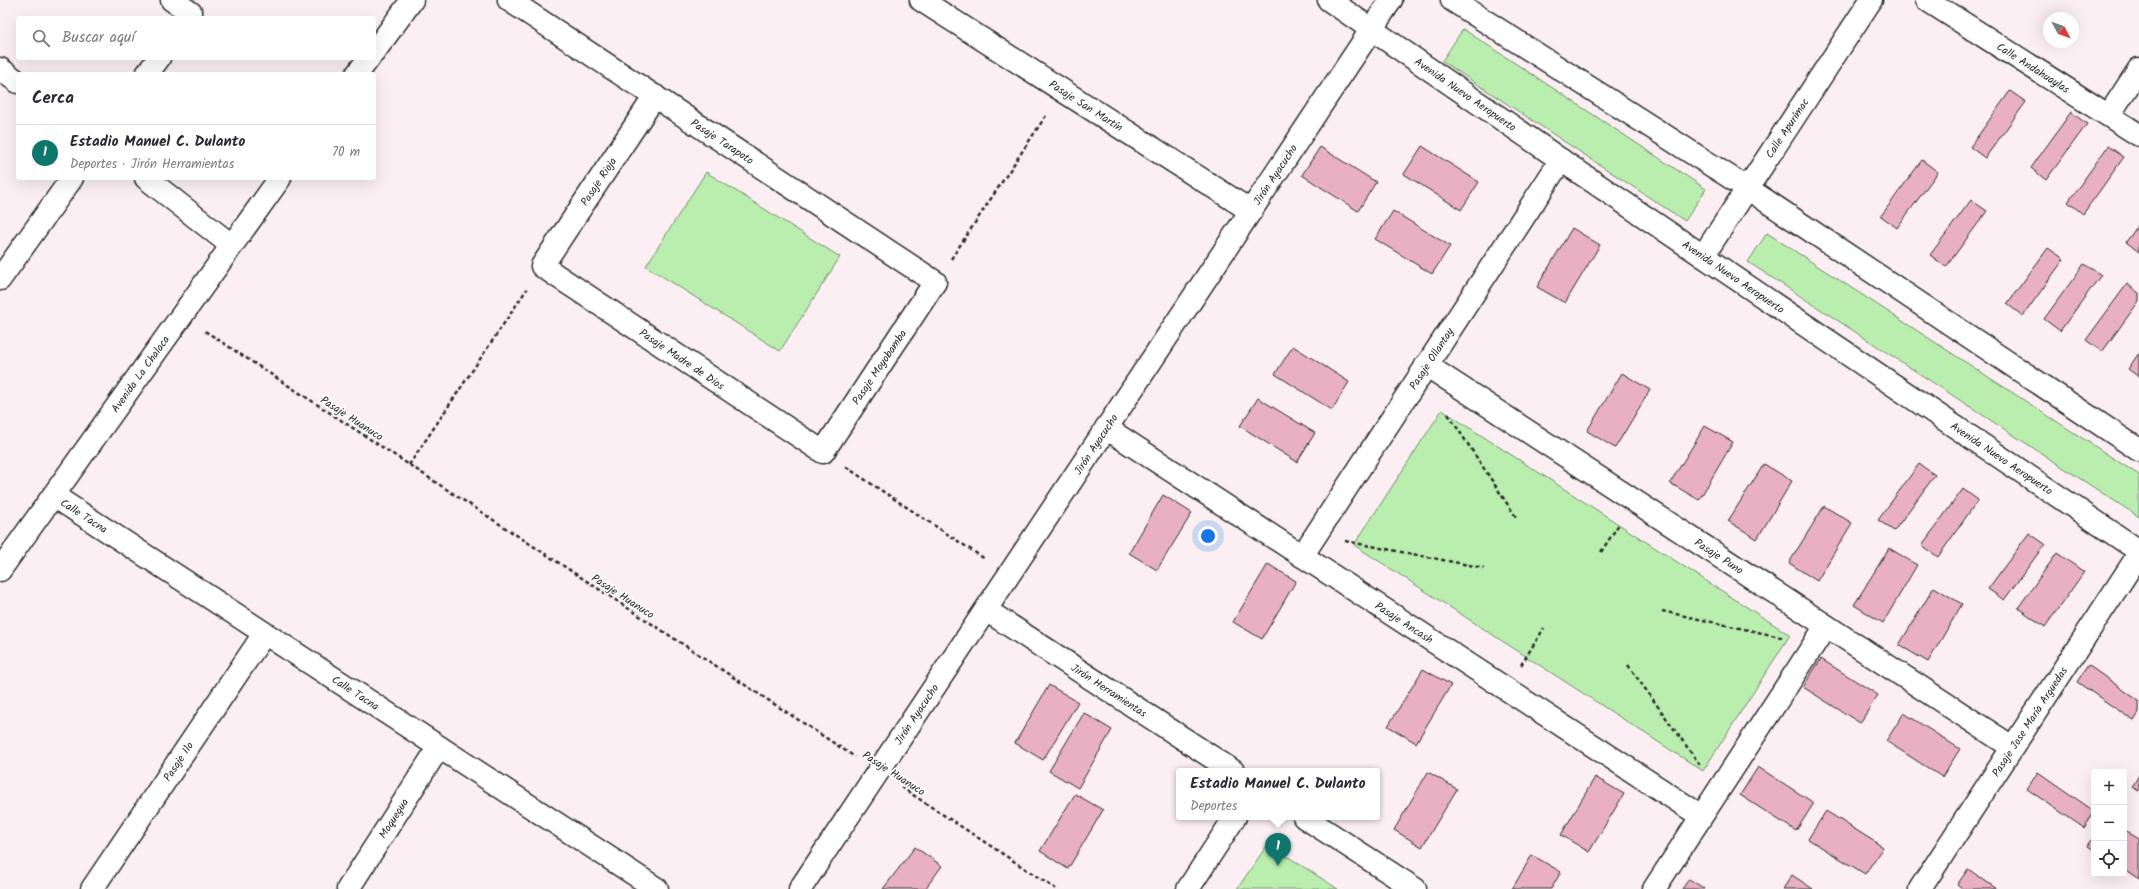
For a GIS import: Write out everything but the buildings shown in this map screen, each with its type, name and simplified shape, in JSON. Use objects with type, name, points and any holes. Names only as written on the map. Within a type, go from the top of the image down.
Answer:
[{"type":"street","points":[[172,0],[193,10]]},
{"type":"street","points":[[376,49],[412,0]]},
{"type":"street","name":"Pasaje Tarapoto","points":[[509,0],[935,282]]},
{"type":"street","name":"Pasaje San Martín","points":[[921,0],[1251,211]]},
{"type":"street","name":"Avenida Nuevo Aeropuerto","points":[[1330,0],[1561,160],[2139,550]]},
{"type":"street","name":"Jirón Ayacucho","points":[[800,889],[1391,0]]},
{"type":"street","points":[[1452,0],[1747,188],[2139,450]]},
{"type":"street","name":"Calle Apurímac","points":[[1703,256],[1872,0]]},
{"type":"street","name":"Calle Andahuaylas","points":[[1927,0],[2139,135]]},
{"type":"street","points":[[148,72],[158,60]]},
{"type":"street","points":[[358,72],[368,60]]},
{"type":"street","points":[[0,69],[16,81]]},
{"type":"street","points":[[2109,115],[2139,69]]},
{"type":"street","name":"Pasaje Rioja","points":[[542,266],[655,96]]},
{"type":"street","name":"Pasaje Ollantay","points":[[1302,556],[1561,160]]},
{"type":"street","points":[[0,279],[71,180]]},
{"type":"street","points":[[149,180],[231,245]]},
{"type":"street","name":"Avenida La Chalaca","points":[[0,570],[279,180]]},
{"type":"street","name":"Pasaje Madre de Dios","points":[[542,266],[823,452]]},
{"type":"street","name":"Pasaje Moyobamba","points":[[823,452],[935,282]]},
{"type":"street","name":"Pasaje Puno","points":[[1426,365],[2012,747]]},
{"type":"street","name":"Pasaje Ancash","points":[[1106,428],[1506,690],[1702,816]]},
{"type":"street","name":"Calle Tacna","points":[[54,496],[657,889]]},
{"type":"street","name":"Pasaje Jose María Arguedas","points":[[1920,889],[2139,554]]},
{"type":"street","name":"Jirón Herramientas","points":[[986,610],[1228,768]]},
{"type":"street","points":[[1654,889],[1826,626]]},
{"type":"street","name":"Pasaje Ilo","points":[[92,889],[264,634]]},
{"type":"street","name":"Moquegua","points":[[348,889],[439,747]]},
{"type":"street","points":[[1188,889],[1233,820]]},
{"type":"street","points":[[1309,820],[1415,889]]},
{"type":"path","points":[[935,282],[1062,91]]},
{"type":"path","points":[[409,465],[542,266]]},
{"type":"path","name":"Pasaje Huanuco","points":[[182,315],[1056,889]]},
{"type":"path","points":[[1447,413],[1516,517]]},
{"type":"path","points":[[823,452],[1009,575]]},
{"type":"path","points":[[1601,552],[1634,501]]},
{"type":"path","points":[[1315,535],[1484,568]]},
{"type":"path","points":[[1662,611],[1814,644]]},
{"type":"path","points":[[1506,690],[1544,628]]},
{"type":"path","points":[[1628,665],[1718,791]]},
{"type":"green space","points":[[1463,29],[1706,189],[1685,221],[1442,61]]},
{"type":"green space","points":[[706,172],[840,257],[780,351],[646,266]]},
{"type":"green space","points":[[1767,233],[2139,475],[2139,517],[1748,262]]},
{"type":"green space","points":[[1442,410],[1790,635],[1703,771],[1354,545]]},
{"type":"green space","points":[[1268,844],[1338,889],[1237,889]]},
{"type":"place","name":"Estadio Manuel C. Dulanto","points":[[1278,866]]}]
